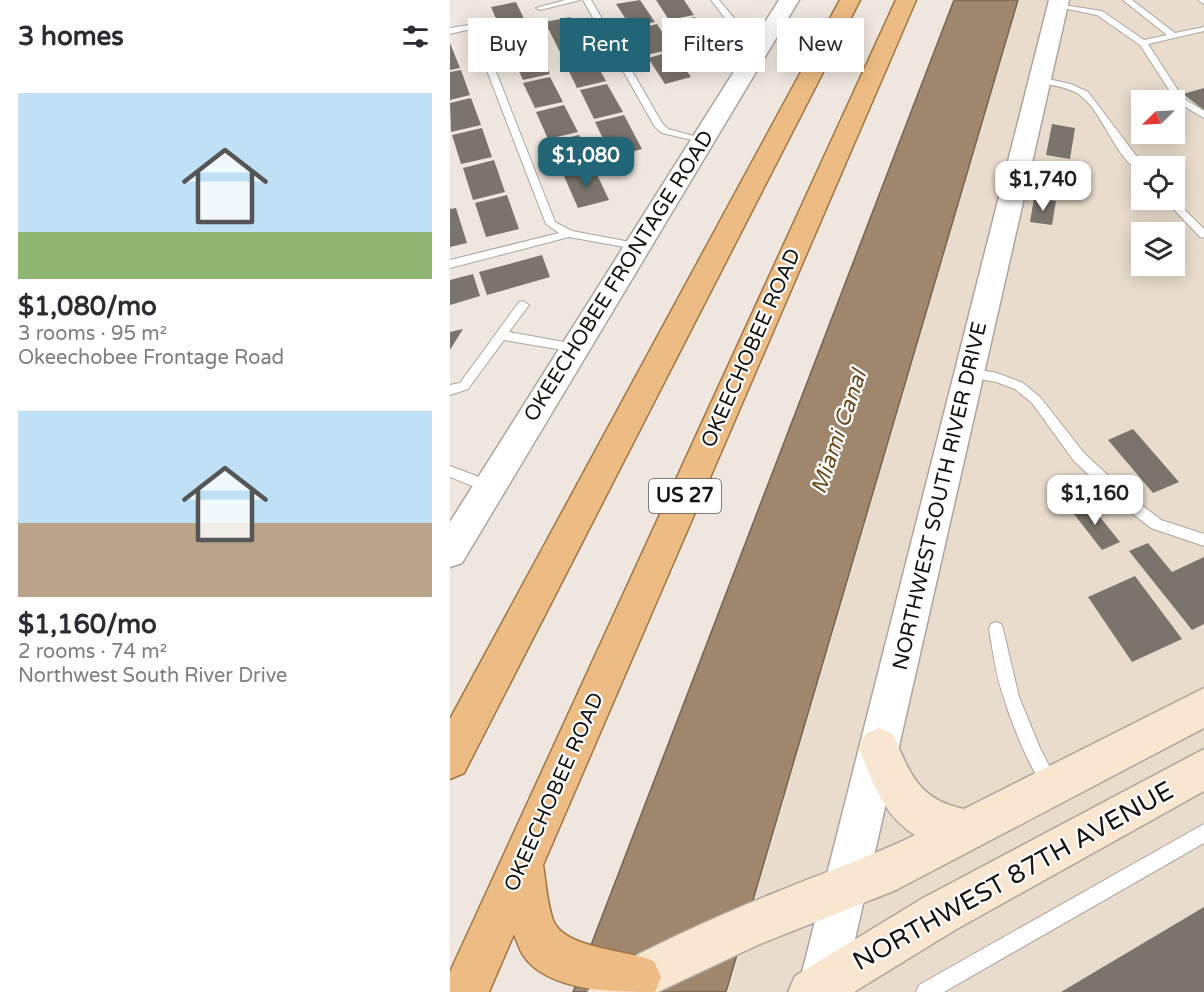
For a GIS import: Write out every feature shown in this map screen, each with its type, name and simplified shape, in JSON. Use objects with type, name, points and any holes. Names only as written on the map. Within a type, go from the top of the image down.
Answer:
[{"type":"highway","points":[[450,759],[850,0]]},
{"type":"highway","name":"OKEECHOBEE ROAD","points":[[465,992],[906,0]]},
{"type":"highway","points":[[522,864],[526,909],[534,934],[545,950],[566,962],[625,985]]},
{"type":"main road","points":[[625,985],[684,954],[846,887],[881,875],[1204,706]]},
{"type":"main road","points":[[879,748],[896,787],[909,806],[924,818],[944,827],[968,831]]},
{"type":"main road","name":"NORTHWEST 87TH AVENUE","points":[[817,989],[939,914],[1204,769]]},
{"type":"street","name":"OKEECHOBEE FRONTAGE ROAD","points":[[450,552],[789,0]]},
{"type":"street","name":"NORTHWEST SOUTH RIVER DRIVE","points":[[817,989],[846,887],[1058,3]]},
{"type":"lane","points":[[540,8],[576,0]]},
{"type":"lane","points":[[587,0],[658,125],[665,132],[702,141]]},
{"type":"lane","points":[[715,0],[735,25],[770,30]]},
{"type":"lane","points":[[1127,0],[1173,36]]},
{"type":"lane","points":[[1058,3],[1099,13],[1143,43],[1180,100],[1204,115]]},
{"type":"lane","points":[[450,31],[474,26],[551,224],[569,234],[638,247]]},
{"type":"lane","points":[[1143,43],[1204,29]]},
{"type":"lane","points":[[1039,81],[1075,88],[1094,102],[1113,134],[1131,156]]},
{"type":"lane","points":[[1180,210],[1204,235]]},
{"type":"lane","points":[[450,264],[569,234]]},
{"type":"lane","points":[[450,390],[464,386],[523,305]]},
{"type":"lane","points":[[501,335],[575,348]]},
{"type":"lane","points":[[969,373],[997,378],[1019,386],[1036,400],[1079,457],[1124,499],[1156,524],[1204,540]]},
{"type":"lane","points":[[450,471],[490,487]]},
{"type":"lane","points":[[996,629],[1011,697],[1034,754],[1052,786]]},
{"type":"lane","points":[[926,992],[1204,833]]},
{"type":"shaded area","points":[[1019,0],[1204,0],[1204,992],[728,992]]},
{"type":"water","name":"Miami Canal","points":[[954,0],[1018,0],[726,992],[573,992]]},
{"type":"building","points":[[640,0],[655,22],[650,23],[650,18],[625,18],[616,4]]},
{"type":"building","points":[[656,0],[684,0],[694,15],[679,18],[668,18]]},
{"type":"building","points":[[516,2],[524,18],[496,18],[491,7]]},
{"type":"building","points":[[560,19],[560,52],[548,28],[548,21]]},
{"type":"building","points":[[657,24],[662,32],[662,51],[650,54],[650,26]]},
{"type":"building","points":[[450,43],[460,68],[450,70]]},
{"type":"building","points":[[662,54],[662,72],[688,72],[691,77],[665,84],[650,57]]},
{"type":"building","points":[[461,70],[470,95],[450,100],[450,72]]},
{"type":"building","points":[[548,70],[550,74],[523,80],[519,72],[548,72]]},
{"type":"building","points":[[569,72],[601,72],[606,81],[577,88]]},
{"type":"building","points":[[550,77],[563,102],[535,108],[523,83]]},
{"type":"building","points":[[607,84],[623,112],[594,119],[580,90]]},
{"type":"building","points":[[1204,88],[1204,110],[1185,96],[1185,93]]},
{"type":"building","points":[[471,98],[481,125],[451,132],[450,103]]},
{"type":"building","points":[[564,105],[578,132],[548,139],[536,112]]},
{"type":"building","points":[[624,115],[642,149],[612,157],[595,122]]},
{"type":"building","points":[[1052,124],[1075,128],[1070,159],[1046,155]]},
{"type":"building","points":[[482,128],[492,157],[461,164],[452,135]]},
{"type":"building","points":[[579,135],[593,164],[563,172],[549,142]]},
{"type":"building","points":[[494,160],[505,192],[473,200],[463,168]]},
{"type":"building","points":[[594,168],[609,200],[578,208],[564,176]]},
{"type":"building","points":[[507,195],[519,229],[486,237],[475,203]]},
{"type":"building","points":[[1034,198],[1056,201],[1052,225],[1030,222]]},
{"type":"building","points":[[456,208],[467,243],[450,247],[450,209]]},
{"type":"building","points":[[542,255],[550,277],[487,295],[479,272]]},
{"type":"building","points":[[473,274],[480,296],[450,305],[450,280]]},
{"type":"building","points":[[463,329],[450,350],[450,332]]},
{"type":"building","points":[[1133,429],[1179,482],[1153,493],[1108,440]]},
{"type":"building","points":[[1088,502],[1120,542],[1102,550],[1070,509]]},
{"type":"building","points":[[1148,543],[1172,572],[1204,557],[1204,624],[1192,630],[1129,551]]},
{"type":"building","points":[[1135,576],[1182,639],[1132,662],[1088,597]]},
{"type":"building","points":[[1204,907],[1204,992],[1061,992]]}]
